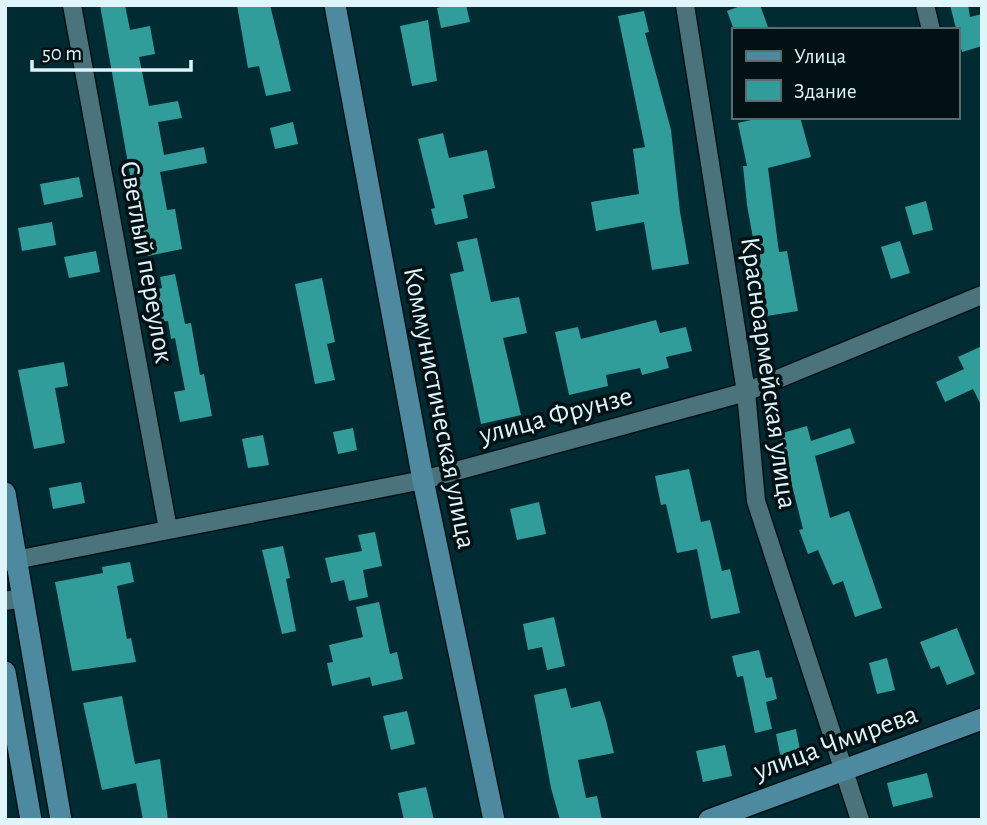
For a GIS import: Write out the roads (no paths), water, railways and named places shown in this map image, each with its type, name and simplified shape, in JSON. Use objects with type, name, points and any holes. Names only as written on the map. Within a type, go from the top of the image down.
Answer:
[{"type":"street","name":"Светлый переулок","points":[[72,5],[169,529]]},
{"type":"street","name":"Коммунистическая улица","points":[[335,5],[423,480],[494,820]]},
{"type":"street","name":"Красноармейская улица","points":[[684,5],[746,392],[756,501],[846,769],[860,820]]},
{"type":"street","points":[[925,5],[931,28]]},
{"type":"street","name":"улица Фрунзе","points":[[11,561],[423,480],[746,392],[982,295]]},
{"type":"street","points":[[5,493],[14,599],[61,820]]},
{"type":"street","points":[[5,672],[31,820]]},
{"type":"street","name":"улица Чмирева","points":[[709,820],[982,719]]}]
